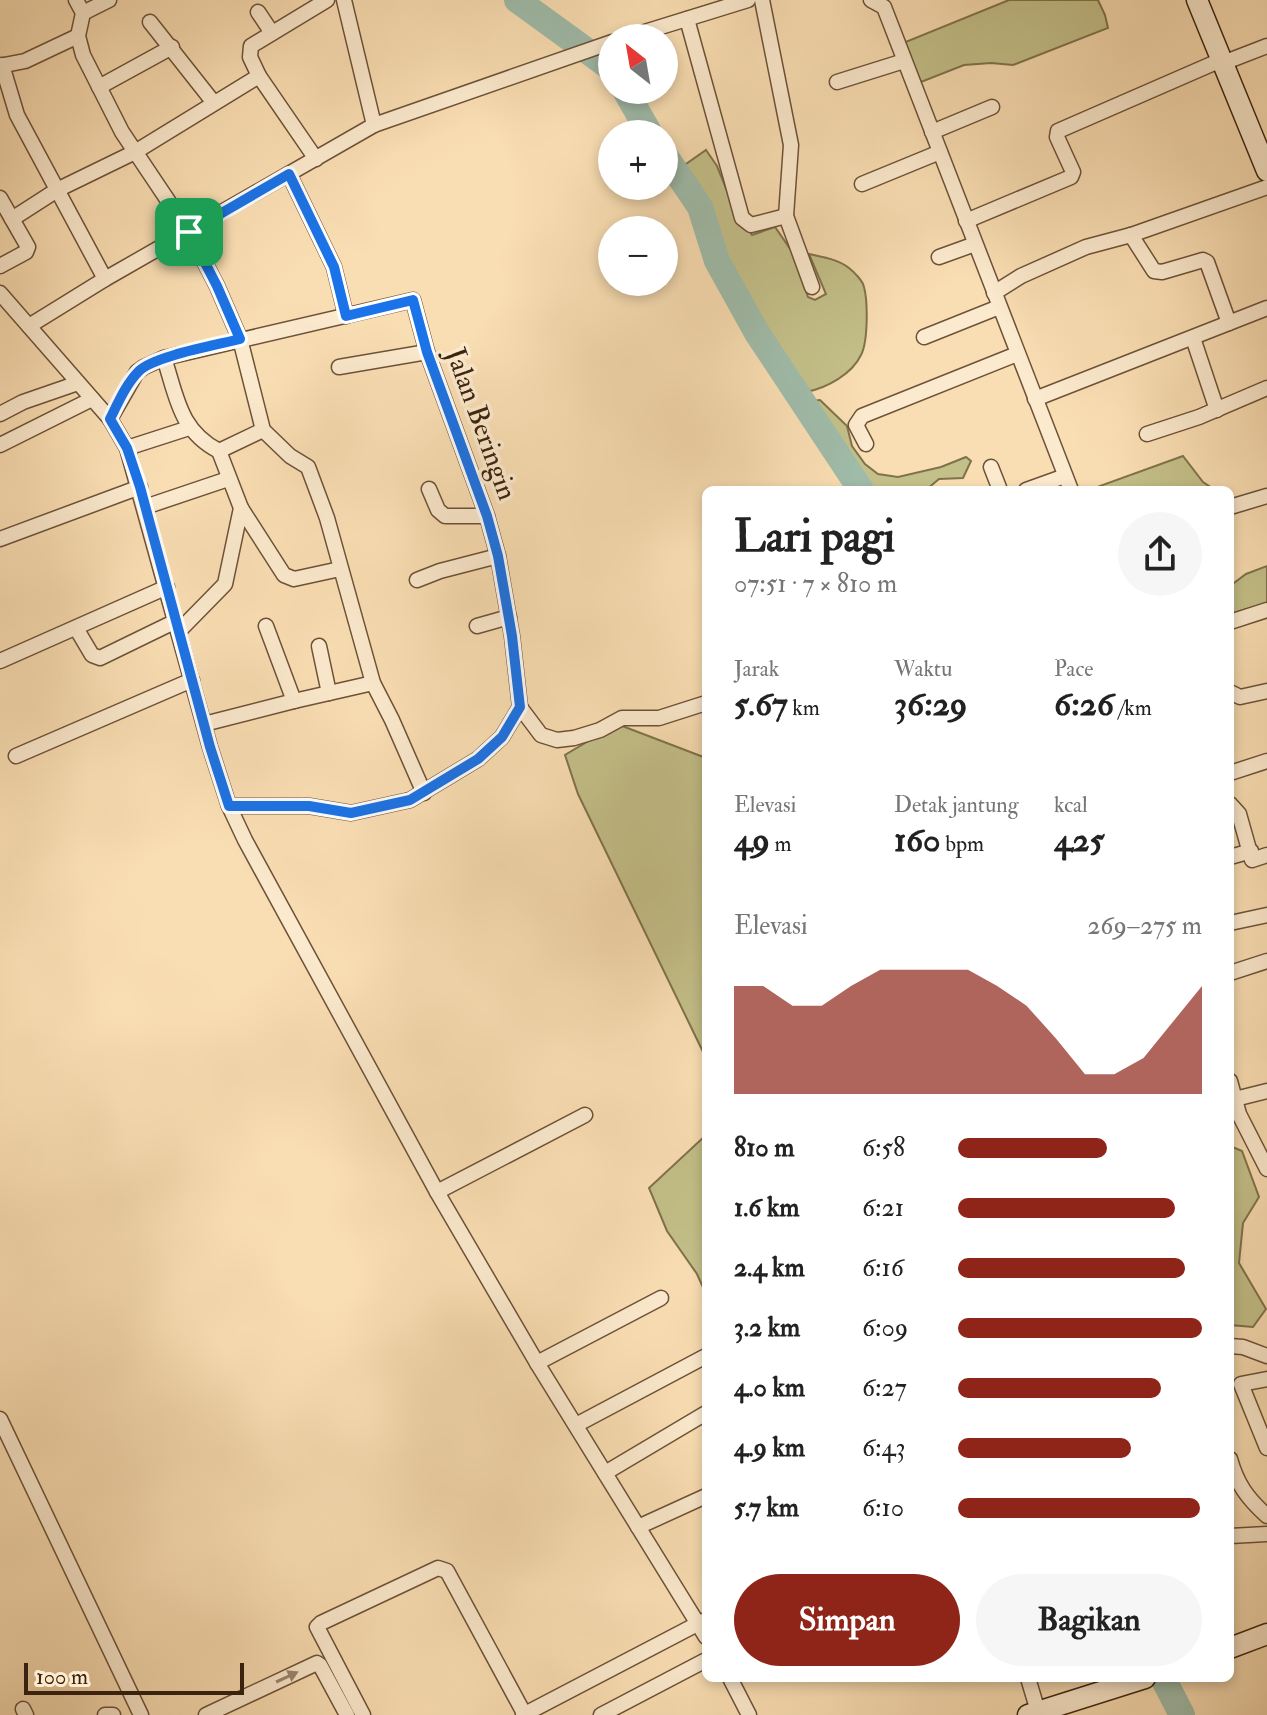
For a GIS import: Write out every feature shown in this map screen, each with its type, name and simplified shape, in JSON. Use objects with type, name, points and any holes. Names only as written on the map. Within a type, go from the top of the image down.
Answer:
[{"type":"main road","points":[[1197,0],[1267,171]]},
{"type":"main road","points":[[1234,1646],[1267,1634]]},
{"type":"main road","points":[[1035,1714],[1133,1682]]},
{"type":"street","points":[[109,0],[79,6],[78,36],[83,55],[135,152],[189,232],[217,286],[240,339],[263,430],[290,456],[308,467],[327,518],[373,683],[424,793]]},
{"type":"street","points":[[316,159],[259,76],[249,51],[251,46],[327,0]]},
{"type":"street","points":[[344,0],[374,125]]},
{"type":"street","points":[[671,24],[748,0]]},
{"type":"street","points":[[762,0],[791,145],[786,216],[812,287]]},
{"type":"street","points":[[871,0],[884,7],[1068,483]]},
{"type":"street","points":[[258,12],[272,33]]},
{"type":"street","points":[[687,19],[742,218],[751,225],[786,216]]},
{"type":"street","points":[[150,22],[214,103]]},
{"type":"street","points":[[78,36],[25,61],[1,66],[17,115],[105,279]]},
{"type":"street","points":[[966,221],[1071,177],[1073,172],[1057,137],[1058,131],[1222,61],[1267,46]]},
{"type":"street","points":[[99,87],[172,47]]},
{"type":"street","points":[[29,326],[374,125],[598,47]]},
{"type":"street","points":[[837,82],[904,61]]},
{"type":"street","points":[[12,219],[57,190],[135,152],[259,76]]},
{"type":"street","points":[[932,132],[992,107]]},
{"type":"street","points":[[862,184],[940,152]]},
{"type":"street","points":[[289,174],[334,267],[346,316]]},
{"type":"street","points":[[924,337],[996,300],[1021,276],[1053,261],[1086,247],[1131,235],[1267,187]]},
{"type":"street","points":[[0,198],[28,247],[26,252],[0,266]]},
{"type":"street","points":[[1131,235],[1151,270],[1157,272],[1203,260],[1207,262],[1229,323]]},
{"type":"street","points":[[939,257],[975,244]]},
{"type":"street","points":[[0,293],[110,419],[127,448],[204,724],[229,806],[245,840],[437,1192],[638,1527],[702,1622],[524,1715],[447,1571],[438,1568],[317,1627],[363,1715]]},
{"type":"street","name":"Jalan Beringin","points":[[110,419],[137,372],[164,358],[413,300],[427,352],[487,516],[498,556],[520,707]]},
{"type":"street","points":[[1035,399],[1267,308]]},
{"type":"street","points":[[1193,338],[1217,410]]},
{"type":"street","points":[[339,367],[427,352]]},
{"type":"street","points":[[866,444],[856,425],[862,416],[1017,354]]},
{"type":"street","points":[[164,358],[189,428],[202,442],[219,451],[241,508],[287,577],[294,579],[340,569]]},
{"type":"street","points":[[0,414],[23,402],[78,383]]},
{"type":"street","points":[[1147,434],[1217,410],[1267,388]]},
{"type":"street","points":[[0,445],[92,399]]},
{"type":"street","points":[[127,448],[189,428]]},
{"type":"street","points":[[219,451],[263,430]]},
{"type":"street","points":[[991,467],[998,486]]},
{"type":"street","points":[[145,507],[228,479]]},
{"type":"street","points":[[0,539],[140,487]]},
{"type":"street","points":[[429,489],[439,513],[445,516],[487,516]]},
{"type":"street","points":[[1234,506],[1267,496]]},
{"type":"street","points":[[76,628],[92,655],[100,658],[177,626],[225,584],[241,508]]},
{"type":"street","points":[[417,580],[498,556]]},
{"type":"street","points":[[0,661],[167,587]]},
{"type":"street","points":[[1234,621],[1267,610]]},
{"type":"street","points":[[477,626],[509,617]]},
{"type":"street","points":[[266,626],[294,701]]},
{"type":"street","points":[[319,646],[329,693]]},
{"type":"street","points":[[16,756],[192,680]]},
{"type":"street","points":[[204,724],[373,683]]},
{"type":"street","points":[[1234,694],[1240,697],[1267,691]]},
{"type":"street","points":[[229,806],[309,806],[351,813],[410,800],[478,759],[502,737],[520,707],[541,735],[557,740],[600,730],[622,718],[659,718],[702,704]]},
{"type":"street","points":[[1234,772],[1267,761]]},
{"type":"street","points":[[1234,814],[1252,860],[1267,855]]},
{"type":"street","points":[[1234,856],[1251,851]]},
{"type":"street","points":[[1234,922],[1267,915]]},
{"type":"street","points":[[1234,972],[1267,961]]},
{"type":"street","points":[[1235,1099],[1267,1091]]},
{"type":"street","points":[[1234,1095],[1239,1114],[1267,1169]]},
{"type":"street","points":[[437,1192],[585,1115]]},
{"type":"street","points":[[537,1363],[661,1298]]},
{"type":"street","points":[[1234,1346],[1267,1356]]},
{"type":"street","points":[[576,1425],[702,1358]]},
{"type":"street","points":[[1267,1379],[1235,1388],[1267,1448]]},
{"type":"street","points":[[605,1473],[702,1415]]},
{"type":"street","points":[[0,1419],[141,1715]]},
{"type":"street","points":[[1234,1475],[1245,1496],[1267,1516]]},
{"type":"street","points":[[638,1527],[702,1498]]},
{"type":"street","points":[[1234,1536],[1267,1534]]},
{"type":"street","points":[[601,1715],[702,1662]]},
{"type":"street","points":[[206,1715],[317,1663],[347,1715]]},
{"type":"street","points":[[732,1682],[749,1715]]},
{"type":"street","points":[[1029,1682],[1035,1714]]},
{"type":"street","points":[[105,1715],[113,1715]]},
{"type":"shaded area","points":[[1009,0],[1098,0],[1108,28],[1013,65],[964,65],[916,84],[903,43]]},
{"type":"shaded area","points":[[706,150],[717,166],[734,208],[752,235],[775,227],[793,253],[808,297],[815,300],[826,294],[809,254],[845,265],[862,282],[867,312],[863,349],[852,368],[830,384],[806,392],[791,374],[725,264],[710,210],[699,190],[679,169]]},
{"type":"shaded area","points":[[820,400],[847,426],[852,446],[865,464],[878,474],[898,477],[941,467],[966,457],[971,461],[963,478],[939,479],[931,486],[866,486],[810,401]]},
{"type":"shaded area","points":[[1183,456],[1209,486],[1100,486]]},
{"type":"shaded area","points":[[1267,566],[1267,603],[1234,613],[1234,583],[1246,574]]},
{"type":"shaded area","points":[[617,724],[702,756],[702,1050],[578,794],[565,755]]},
{"type":"shaded area","points":[[702,1139],[702,1285],[667,1231],[649,1188]]},
{"type":"shaded area","points":[[1234,1148],[1242,1151],[1259,1197],[1243,1223],[1239,1263],[1266,1309],[1253,1327],[1234,1325]]},
{"type":"waterway","points":[[517,0],[598,59]]},
{"type":"waterway","points":[[633,104],[642,120]]},
{"type":"waterway","points":[[678,175],[700,207],[717,261],[757,333],[858,486]]},
{"type":"waterway","points":[[1165,1682],[1182,1715]]},
{"type":"route","points":[[289,174],[334,267],[346,316],[413,300],[427,352],[487,516],[498,556],[520,707],[502,737],[478,759],[410,800],[351,813],[281,804],[229,806],[210,747],[140,487],[127,448],[110,419],[131,380],[144,367],[164,358],[240,339],[189,232],[289,174]]}]
